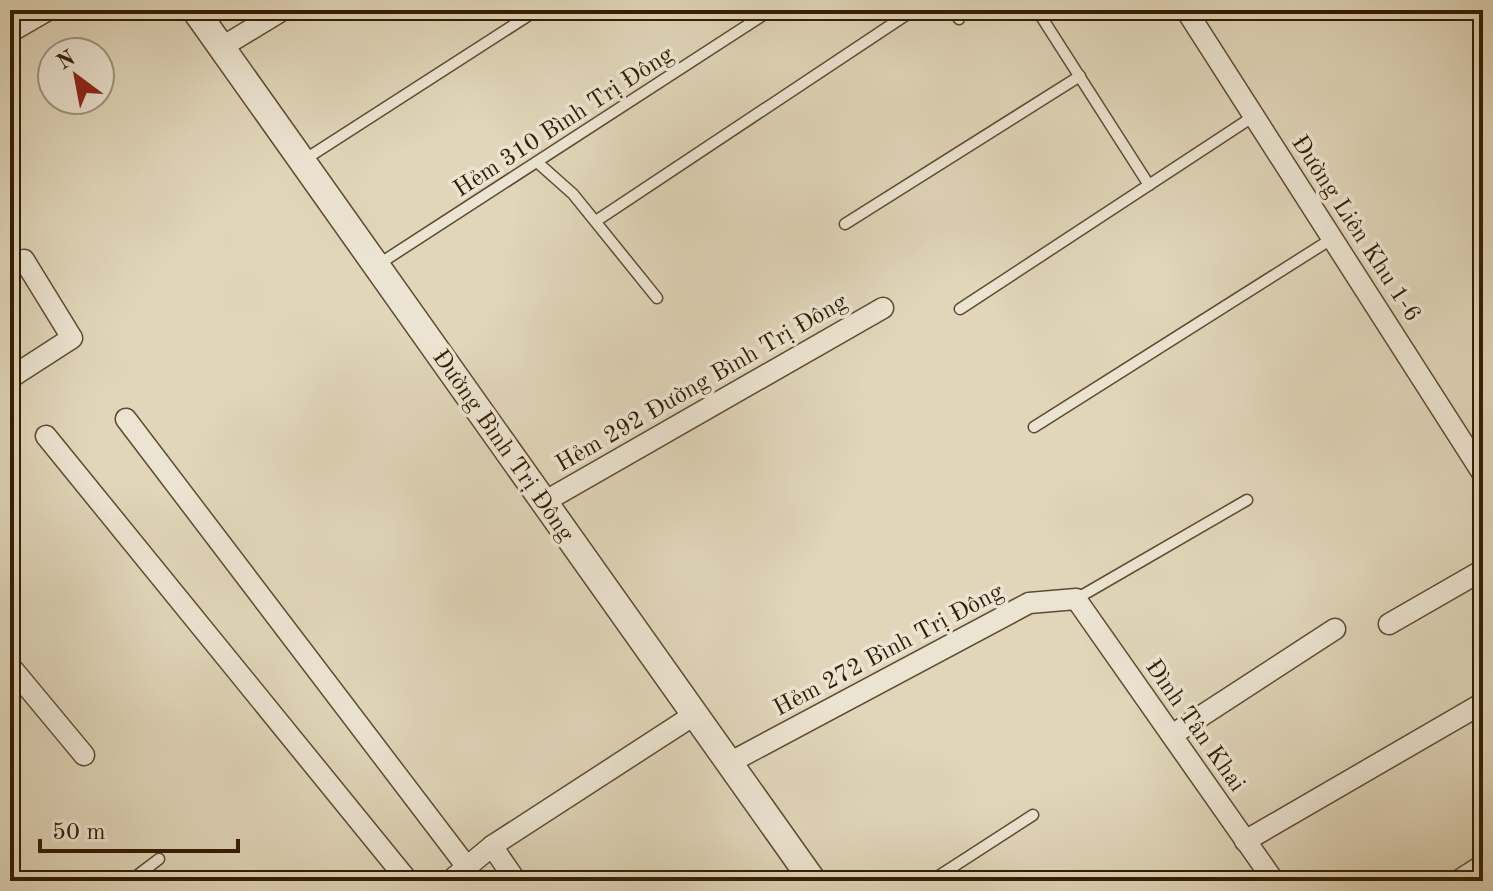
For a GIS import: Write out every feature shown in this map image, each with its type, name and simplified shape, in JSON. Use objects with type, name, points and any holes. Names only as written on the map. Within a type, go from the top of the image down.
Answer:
[{"type":"street","points":[[10,32],[48,10]]},
{"type":"street","name":"Đường Bình Trị Đông","points":[[195,10],[813,881]]},
{"type":"street","points":[[222,47],[283,10]]},
{"type":"street","name":"Đường Liên Khu 1-6","points":[[1186,10],[1483,474]]},
{"type":"street","points":[[10,268],[24,260],[72,338],[10,378]]},
{"type":"street","name":"Hẻm 292 Đường Bình Trị Đông","points":[[544,502],[883,308]]},
{"type":"street","points":[[126,419],[467,867]]},
{"type":"street","points":[[46,436],[408,881]]},
{"type":"street","points":[[1389,624],[1483,570]]},
{"type":"street","name":"Đình Tân Khai","points":[[1076,599],[1274,881]]},
{"type":"street","name":"Hẻm 272 Bình Trị Đông","points":[[729,763],[1029,603],[1076,599]]},
{"type":"street","points":[[1172,735],[1335,629]]},
{"type":"street","points":[[10,666],[84,755]]},
{"type":"street","points":[[1245,841],[1483,703]]},
{"type":"street","points":[[450,881],[492,846],[694,715]]},
{"type":"street","points":[[492,846],[516,881]]},
{"type":"street","points":[[1458,881],[1483,865]]},
{"type":"lane","points":[[302,161],[537,10]]},
{"type":"lane","name":"Hẻm 310 Bình Trị Đông","points":[[377,265],[771,10]]},
{"type":"lane","points":[[1037,10],[1149,185]]},
{"type":"lane","points":[[596,221],[906,15]]},
{"type":"lane","points":[[845,224],[1080,76]]},
{"type":"lane","points":[[960,309],[1254,116]]},
{"type":"lane","points":[[537,162],[596,221],[657,298]]},
{"type":"lane","points":[[1034,427],[1333,238]]},
{"type":"lane","points":[[1076,599],[1247,500]]},
{"type":"lane","points":[[931,881],[1033,815]]},
{"type":"lane","points":[[130,881],[159,859]]}]
